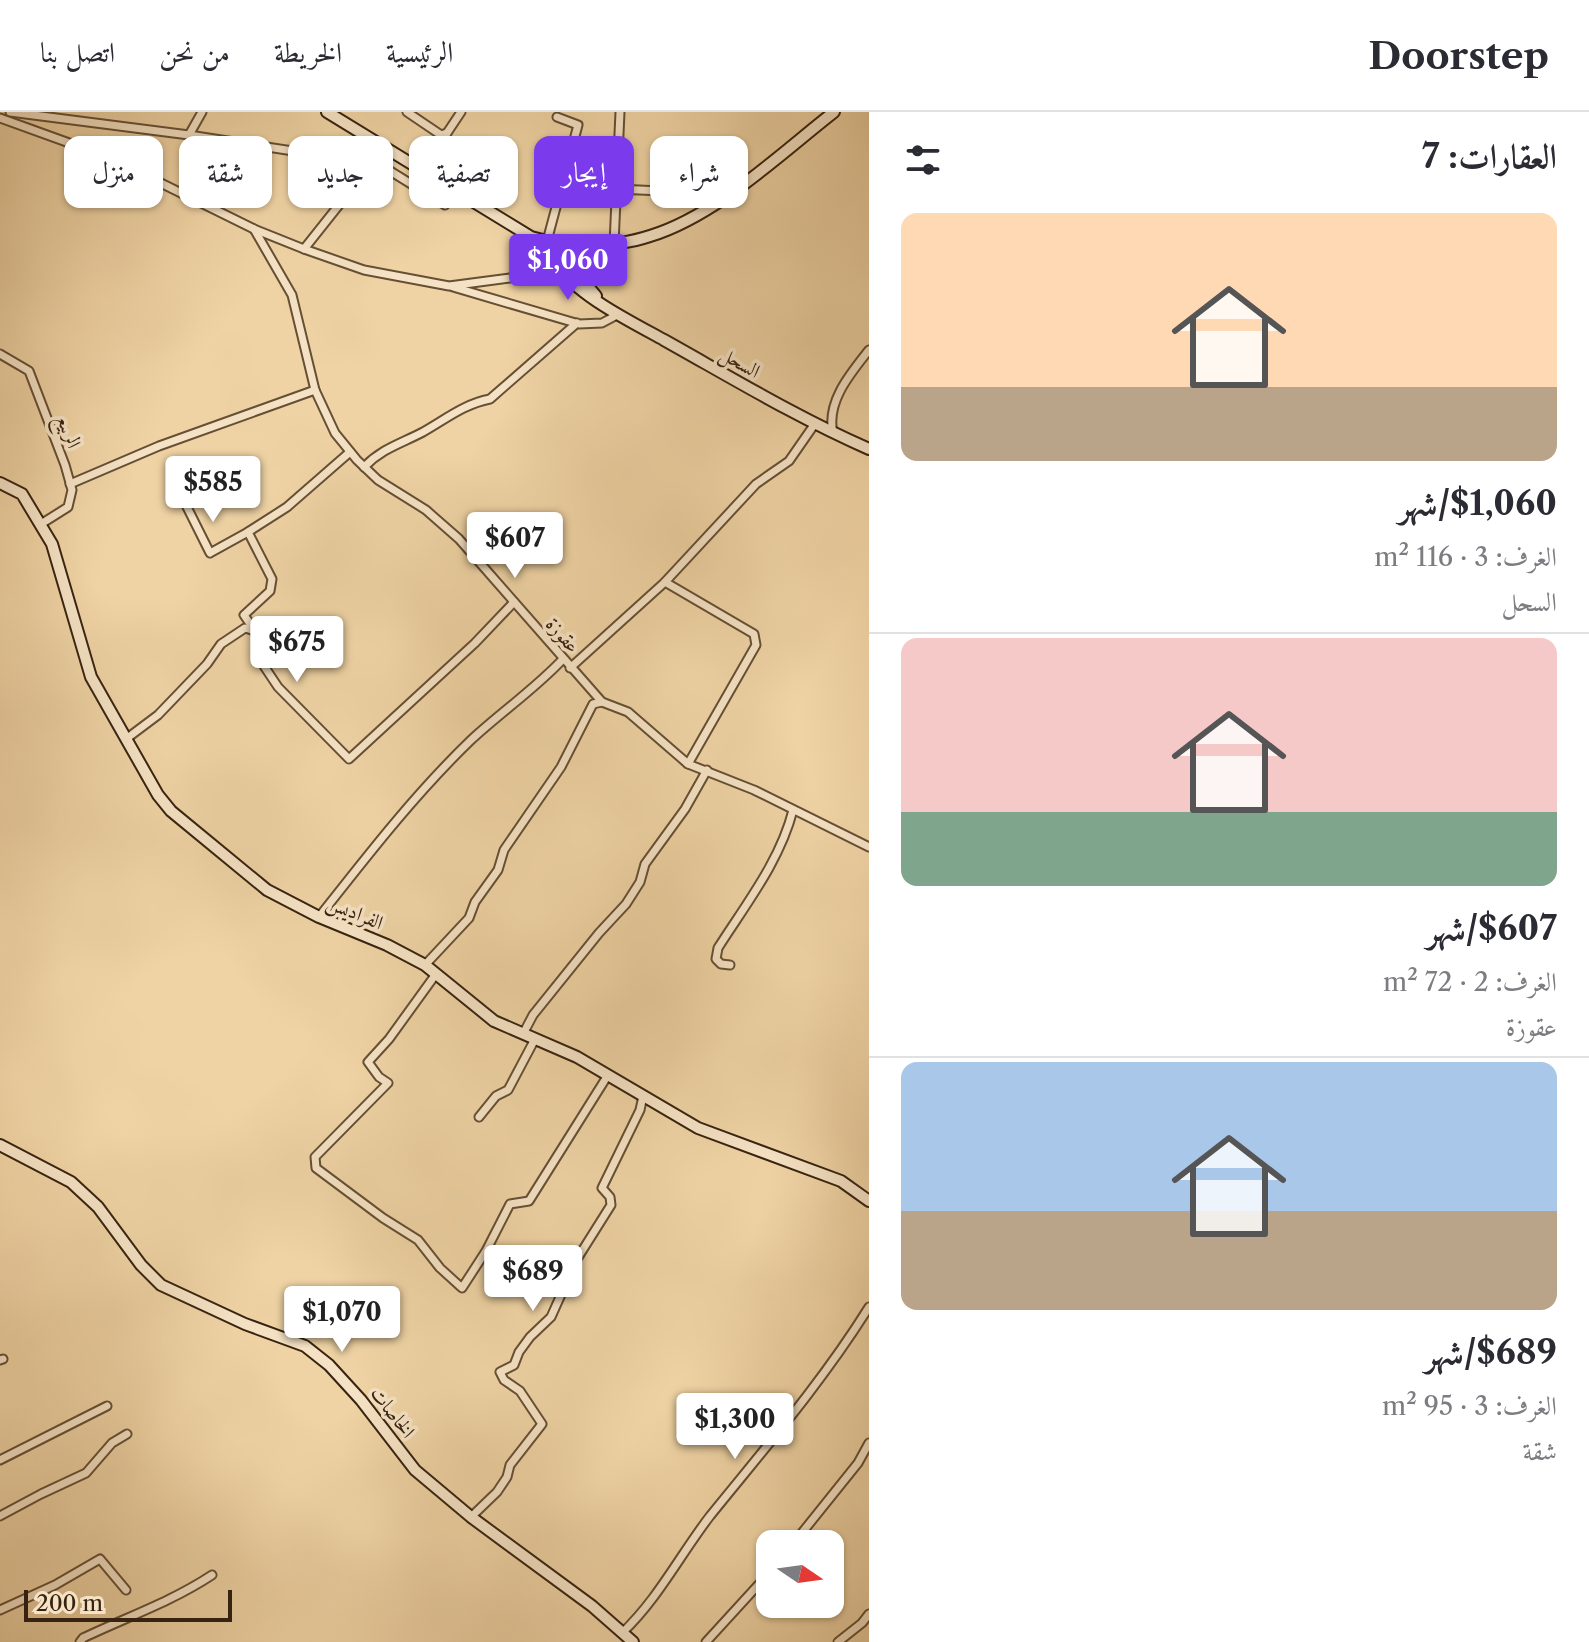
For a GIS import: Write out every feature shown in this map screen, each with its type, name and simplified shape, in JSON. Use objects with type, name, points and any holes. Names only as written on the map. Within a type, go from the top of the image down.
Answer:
[{"type":"street","points":[[10,112],[288,150]]},
{"type":"street","points":[[189,135],[202,112]]},
{"type":"street","points":[[407,112],[441,135],[447,133]]},
{"type":"street","points":[[445,136],[461,112]]},
{"type":"street","points":[[619,136],[620,112]]},
{"type":"street","points":[[748,179],[834,112]]},
{"type":"street","points":[[330,113],[364,136]]},
{"type":"street","points":[[547,241],[578,125],[557,117]]},
{"type":"street","points":[[0,118],[108,157],[254,229],[364,270],[449,286],[577,323],[602,323],[619,314]]},
{"type":"street","points":[[304,249],[337,208]]},
{"type":"street","points":[[483,208],[531,237],[568,247],[599,247],[651,236],[706,208]]},
{"type":"street","points":[[614,244],[616,208]]},
{"type":"street","name":"عقوزة","points":[[254,229],[292,295],[315,390],[335,433],[364,467],[378,480],[426,510],[459,539],[602,702],[628,712],[688,764],[707,770],[869,847]]},
{"type":"street","points":[[531,237],[552,264],[564,273],[599,247]]},
{"type":"street","points":[[552,264],[555,251],[568,247]]},
{"type":"street","points":[[568,247],[575,252],[586,284],[598,300]]},
{"type":"street","points":[[449,286],[510,278],[552,264]]},
{"type":"street","name":"السحل","points":[[564,273],[584,293],[619,314],[814,425],[869,449]]},
{"type":"street","points":[[364,467],[380,452],[474,402],[490,399],[577,323]]},
{"type":"street","points":[[833,433],[829,417],[845,380],[869,350]]},
{"type":"street","name":"الربيع","points":[[0,354],[29,371],[70,484]]},
{"type":"street","points":[[41,524],[68,507],[72,490],[70,484],[170,442],[315,390]]},
{"type":"street","points":[[570,668],[665,582],[756,484],[789,461],[814,425]]},
{"type":"street","points":[[183,499],[210,553],[287,507],[350,452]]},
{"type":"street","name":"الفراديس","points":[[0,483],[22,494],[52,544],[91,677],[171,811],[267,890],[425,965],[494,1021],[577,1057],[698,1128],[841,1181],[869,1201]]},
{"type":"street","points":[[248,532],[272,579],[270,591],[244,615],[255,631],[264,666],[278,687],[349,759],[475,643],[514,602]]},
{"type":"street","points":[[665,582],[756,638],[756,645],[688,764]]},
{"type":"street","points":[[126,739],[158,715],[207,664],[221,644],[245,628],[255,631]]},
{"type":"street","points":[[319,917],[426,787],[471,741],[539,684],[563,659]]},
{"type":"street","points":[[425,965],[469,918],[475,902],[498,870],[504,850],[561,767],[593,704],[602,702]]},
{"type":"street","points":[[523,1034],[533,1015],[626,904],[640,882],[645,864],[685,809],[707,770]]},
{"type":"street","points":[[730,965],[721,964],[716,959],[718,948],[758,887],[789,827],[793,810]]},
{"type":"street","points":[[436,974],[389,1039],[368,1062],[388,1083],[315,1157],[316,1168],[418,1240],[440,1268],[462,1288],[486,1251],[510,1204],[529,1201],[608,1075]]},
{"type":"street","points":[[479,1117],[496,1096],[508,1090],[535,1039]]},
{"type":"street","points":[[471,1517],[497,1492],[507,1477],[510,1465],[542,1424],[520,1391],[504,1380],[500,1372],[514,1365],[530,1337],[551,1317],[577,1259],[611,1205],[610,1197],[602,1188],[640,1110],[643,1096]]},
{"type":"street","name":"الخاصات","points":[[0,1145],[71,1182],[98,1207],[141,1265],[161,1285],[245,1324],[305,1346],[329,1365],[361,1400],[415,1470],[471,1517],[592,1606],[633,1642]]},
{"type":"street","points":[[622,1633],[643,1613],[709,1518],[810,1390],[869,1307]]},
{"type":"street","points":[[0,1460],[107,1406]]},
{"type":"street","points":[[0,1516],[86,1473],[112,1443],[127,1434]]},
{"type":"street","points":[[804,1530],[858,1463],[869,1443]]},
{"type":"street","points":[[0,1610],[55,1585],[100,1559],[126,1590]]},
{"type":"street","points":[[80,1642],[97,1631],[168,1602],[212,1575]]},
{"type":"street","points":[[706,1642],[756,1587]]},
{"type":"street","points":[[838,1642],[869,1614]]}]
